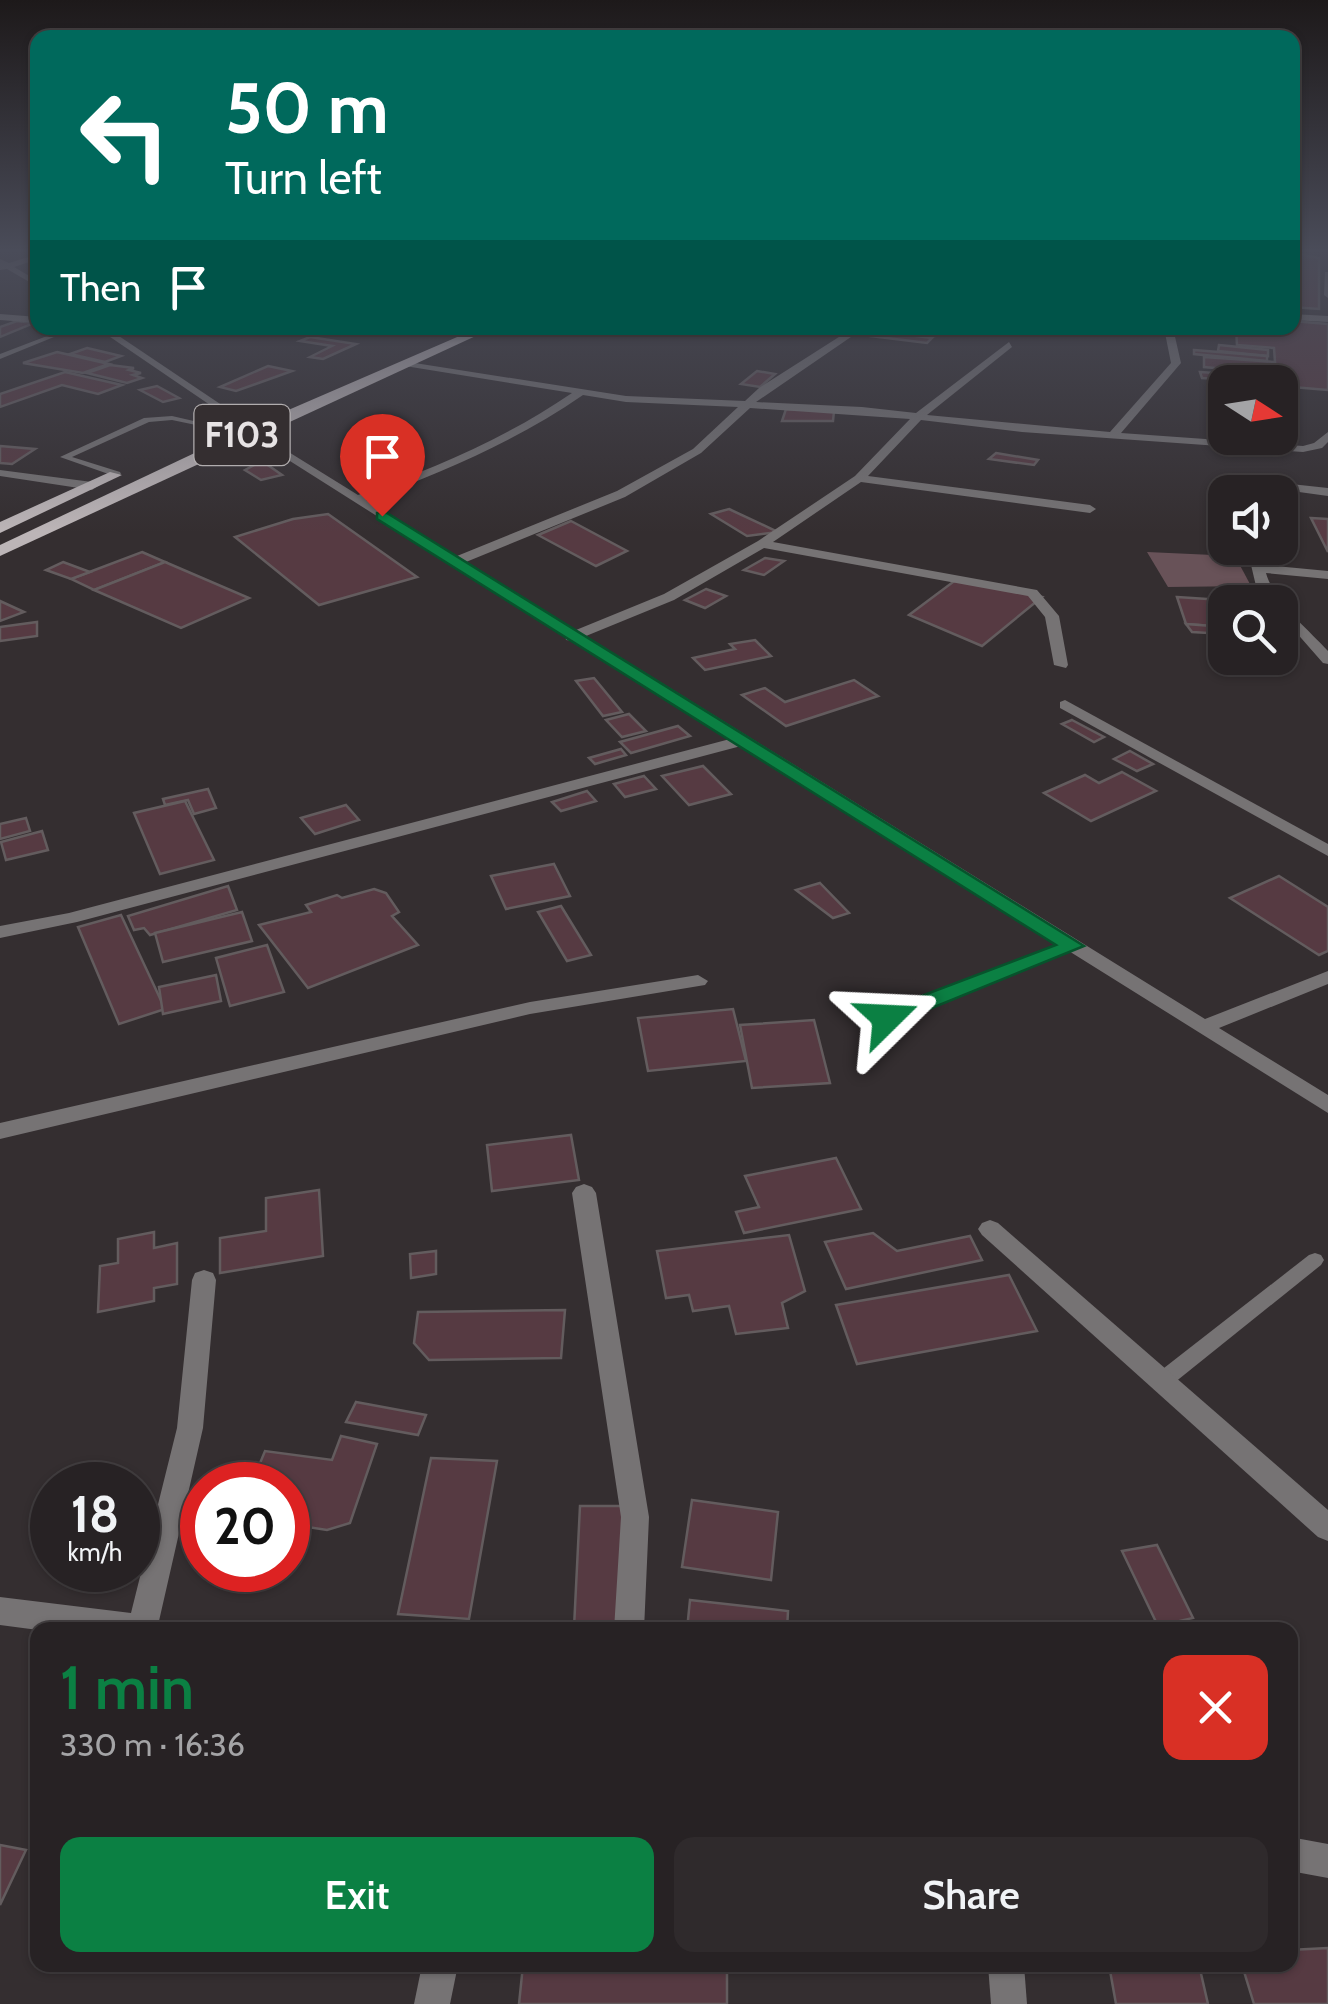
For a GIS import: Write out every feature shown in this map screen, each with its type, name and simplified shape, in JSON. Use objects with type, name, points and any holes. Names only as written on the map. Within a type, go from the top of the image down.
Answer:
[{"type":"main road","name":"F103","points":[[0,551],[244,426],[414,347]]},
{"type":"main road","name":"F103","points":[[202,436],[220,428],[244,426],[444,347]]},
{"type":"main road","points":[[0,528],[133,467]]},
{"type":"street","points":[[129,347],[356,500],[571,637],[744,740],[1328,1105]]},
{"type":"street","points":[[454,562],[621,494],[698,452],[745,407],[832,347]]},
{"type":"street","points":[[571,637],[669,597],[762,544],[858,478],[920,415],[1008,347]]},
{"type":"street","points":[[1114,435],[1176,363],[1176,347]]},
{"type":"street","points":[[406,363],[582,392],[745,407],[920,415],[1022,429],[1208,442]]},
{"type":"street","points":[[356,500],[439,472],[551,414],[582,392]]},
{"type":"street","points":[[1298,447],[1311,448],[1328,435]]},
{"type":"street","points":[[0,473],[92,486]]},
{"type":"street","points":[[858,478],[1090,509]]},
{"type":"street","points":[[1298,491],[1328,492]]},
{"type":"street","points":[[762,544],[1032,593],[1052,616],[1061,665]]},
{"type":"street","points":[[1256,565],[1267,585]]},
{"type":"street","points":[[1257,568],[1328,575]]},
{"type":"street","points":[[1298,626],[1328,660]]},
{"type":"street","points":[[1064,705],[1328,851]]},
{"type":"street","points":[[0,932],[70,918],[744,740]]},
{"type":"street","points":[[1204,1026],[1328,977]]},
{"type":"street","points":[[0,1131],[530,1008],[698,981]]},
{"type":"street","points":[[584,1194],[635,1517],[629,1622]]},
{"type":"street","points":[[990,1229],[1328,1528]]},
{"type":"street","points":[[147,1622],[190,1428],[204,1280]]},
{"type":"street","points":[[0,1611],[89,1622]]},
{"type":"street","points":[[1298,1855],[1328,1861]]},
{"type":"street","points":[[432,2004],[439,1972]]},
{"type":"street","points":[[1007,1972],[1010,2004]]},
{"type":"lane","points":[[0,357],[26,347]]},
{"type":"lane","points":[[118,474],[64,457],[147,420],[172,418],[220,428]]},
{"type":"lane","points":[[887,1018],[1073,946]]},
{"type":"lane","points":[[1162,1381],[1315,1260]]},
{"type":"shaded area","points":[[1147,552],[1208,555],[1208,565],[1240,565],[1250,585],[1208,585],[1168,587]]},
{"type":"building","points":[[331,347],[350,347],[323,359],[310,357]]},
{"type":"building","points":[[1219,347],[1234,347],[1268,350],[1268,356],[1218,351]]},
{"type":"building","points":[[1256,347],[1328,347],[1328,390],[1298,388],[1298,365],[1208,367],[1204,367],[1204,357],[1275,362],[1274,348]]},
{"type":"building","points":[[87,348],[121,356],[105,362],[70,354]]},
{"type":"building","points":[[1194,350],[1267,356],[1267,361],[1194,354]]},
{"type":"building","points":[[57,352],[109,364],[83,373],[23,363]]},
{"type":"building","points":[[110,365],[134,368],[129,370],[141,373],[133,375],[142,378],[127,383],[87,373]]},
{"type":"building","points":[[268,366],[292,371],[236,391],[220,387]]},
{"type":"building","points":[[757,371],[775,374],[760,387],[741,384]]},
{"type":"building","points":[[65,372],[122,385],[98,394],[62,385],[0,407],[0,394]]},
{"type":"building","points":[[157,386],[179,398],[163,402],[140,390]]},
{"type":"building","points":[[786,409],[834,411],[833,421],[782,421]]},
{"type":"building","points":[[0,446],[35,449],[12,464],[0,463]]},
{"type":"building","points":[[996,453],[1038,460],[1034,465],[989,459]]},
{"type":"building","points":[[262,461],[282,475],[261,480],[245,470]]},
{"type":"building","points":[[729,509],[778,532],[747,536],[711,514]]},
{"type":"building","points":[[328,514],[417,577],[319,605],[235,537],[293,519]]},
{"type":"building","points":[[1311,518],[1328,519],[1328,552]]},
{"type":"building","points":[[571,521],[627,551],[596,566],[538,535]]},
{"type":"building","points":[[142,552],[165,562],[94,590],[71,579]]},
{"type":"building","points":[[765,558],[784,561],[764,575],[744,570]]},
{"type":"building","points":[[63,562],[90,572],[71,579],[46,570]]},
{"type":"building","points":[[165,562],[249,598],[181,628],[94,590]]},
{"type":"building","points":[[957,579],[1042,597],[982,646],[909,615]]},
{"type":"building","points":[[706,589],[726,596],[705,608],[685,600]]},
{"type":"building","points":[[1177,597],[1208,599],[1208,626],[1186,624]]},
{"type":"building","points":[[0,601],[24,612],[0,621]]},
{"type":"building","points":[[37,622],[37,636],[0,641],[0,627]]},
{"type":"building","points":[[1186,624],[1208,626],[1208,633],[1192,632]]},
{"type":"building","points":[[755,640],[771,656],[705,670],[693,658],[735,649],[730,644]]},
{"type":"building","points":[[594,678],[622,712],[603,716],[576,681]]},
{"type":"building","points":[[854,680],[878,696],[786,726],[742,695],[765,688],[785,702]]},
{"type":"building","points":[[629,714],[646,731],[622,737],[606,720]]},
{"type":"building","points":[[1072,720],[1104,737],[1094,742],[1062,724]]},
{"type":"building","points":[[678,726],[690,736],[631,753],[620,742]]},
{"type":"building","points":[[621,749],[626,755],[595,764],[589,758]]},
{"type":"building","points":[[1130,751],[1153,764],[1137,771],[1114,759]]},
{"type":"building","points":[[703,766],[731,794],[689,805],[662,776]]},
{"type":"building","points":[[1122,772],[1156,791],[1091,821],[1044,793],[1085,775],[1099,783]]},
{"type":"building","points":[[644,776],[656,789],[625,797],[614,784]]},
{"type":"building","points":[[208,789],[216,808],[194,814],[188,800],[165,805],[163,799]]},
{"type":"building","points":[[587,791],[596,801],[561,811],[552,802]]},
{"type":"building","points":[[185,801],[214,860],[160,874],[134,813]]},
{"type":"building","points":[[346,805],[359,820],[315,834],[301,818]]},
{"type":"building","points":[[26,818],[30,831],[0,839],[0,824]]},
{"type":"building","points":[[42,831],[48,850],[6,860],[1,842]]},
{"type":"building","points":[[554,864],[570,896],[506,909],[491,876]]},
{"type":"building","points":[[1279,876],[1328,907],[1328,951],[1319,955],[1230,898]]},
{"type":"building","points":[[820,883],[849,913],[833,918],[796,890]]},
{"type":"building","points":[[228,886],[237,910],[150,935],[144,928],[134,930],[128,916]]},
{"type":"building","points":[[374,889],[386,893],[399,912],[392,916],[418,945],[308,988],[259,925],[311,912],[306,905],[337,895],[342,898]]},
{"type":"building","points":[[561,906],[591,955],[567,961],[538,912]]},
{"type":"building","points":[[242,912],[252,941],[163,962],[155,933]]},
{"type":"building","points":[[121,915],[165,1009],[119,1024],[78,927]]},
{"type":"building","points":[[267,945],[284,992],[230,1006],[216,958]]},
{"type":"building","points":[[216,975],[221,1001],[163,1014],[159,987]]},
{"type":"building","points":[[733,1009],[746,1061],[648,1071],[638,1018]]},
{"type":"building","points":[[814,1020],[830,1083],[752,1088],[740,1025]]},
{"type":"building","points":[[571,1135],[579,1180],[492,1191],[487,1145]]},
{"type":"building","points":[[836,1158],[861,1209],[744,1233],[736,1212],[759,1207],[745,1176]]},
{"type":"building","points":[[319,1190],[323,1256],[220,1273],[220,1238],[266,1231],[266,1198]]},
{"type":"building","points":[[154,1232],[154,1248],[177,1243],[177,1284],[154,1288],[154,1301],[98,1312],[100,1266],[118,1263],[118,1239]]},
{"type":"building","points":[[873,1233],[897,1251],[970,1236],[982,1260],[846,1289],[825,1242]]},
{"type":"building","points":[[789,1235],[805,1291],[782,1303],[788,1328],[736,1334],[729,1306],[693,1311],[689,1295],[666,1298],[657,1251]]},
{"type":"building","points":[[436,1251],[436,1274],[411,1278],[410,1254]]},
{"type":"building","points":[[1009,1275],[1037,1331],[857,1364],[836,1305]]},
{"type":"building","points":[[565,1310],[561,1358],[429,1360],[414,1343],[418,1312]]},
{"type":"building","points":[[356,1402],[426,1415],[418,1435],[346,1422]]},
{"type":"building","points":[[341,1436],[377,1444],[350,1523],[327,1530],[310,1527],[310,1462],[260,1462],[265,1451],[332,1460]]},
{"type":"building","points":[[431,1458],[497,1461],[469,1619],[398,1614]]},
{"type":"building","points":[[692,1500],[778,1512],[771,1580],[682,1567]]},
{"type":"building","points":[[580,1506],[623,1506],[621,1622],[574,1622]]},
{"type":"building","points":[[1157,1545],[1193,1618],[1156,1622],[1122,1551]]},
{"type":"building","points":[[690,1600],[788,1611],[787,1622],[688,1622]]},
{"type":"building","points":[[0,1845],[26,1850],[0,1905]]},
{"type":"building","points":[[1328,1948],[1328,2004],[1254,2004],[1244,1972],[1298,1972],[1298,1950]]},
{"type":"building","points":[[522,1972],[727,1972],[727,2004],[519,2004]]},
{"type":"building","points":[[1110,1972],[1201,1972],[1208,2004],[1116,2004]]},
{"type":"route","points":[[382,516],[1073,946],[887,1018]]}]
